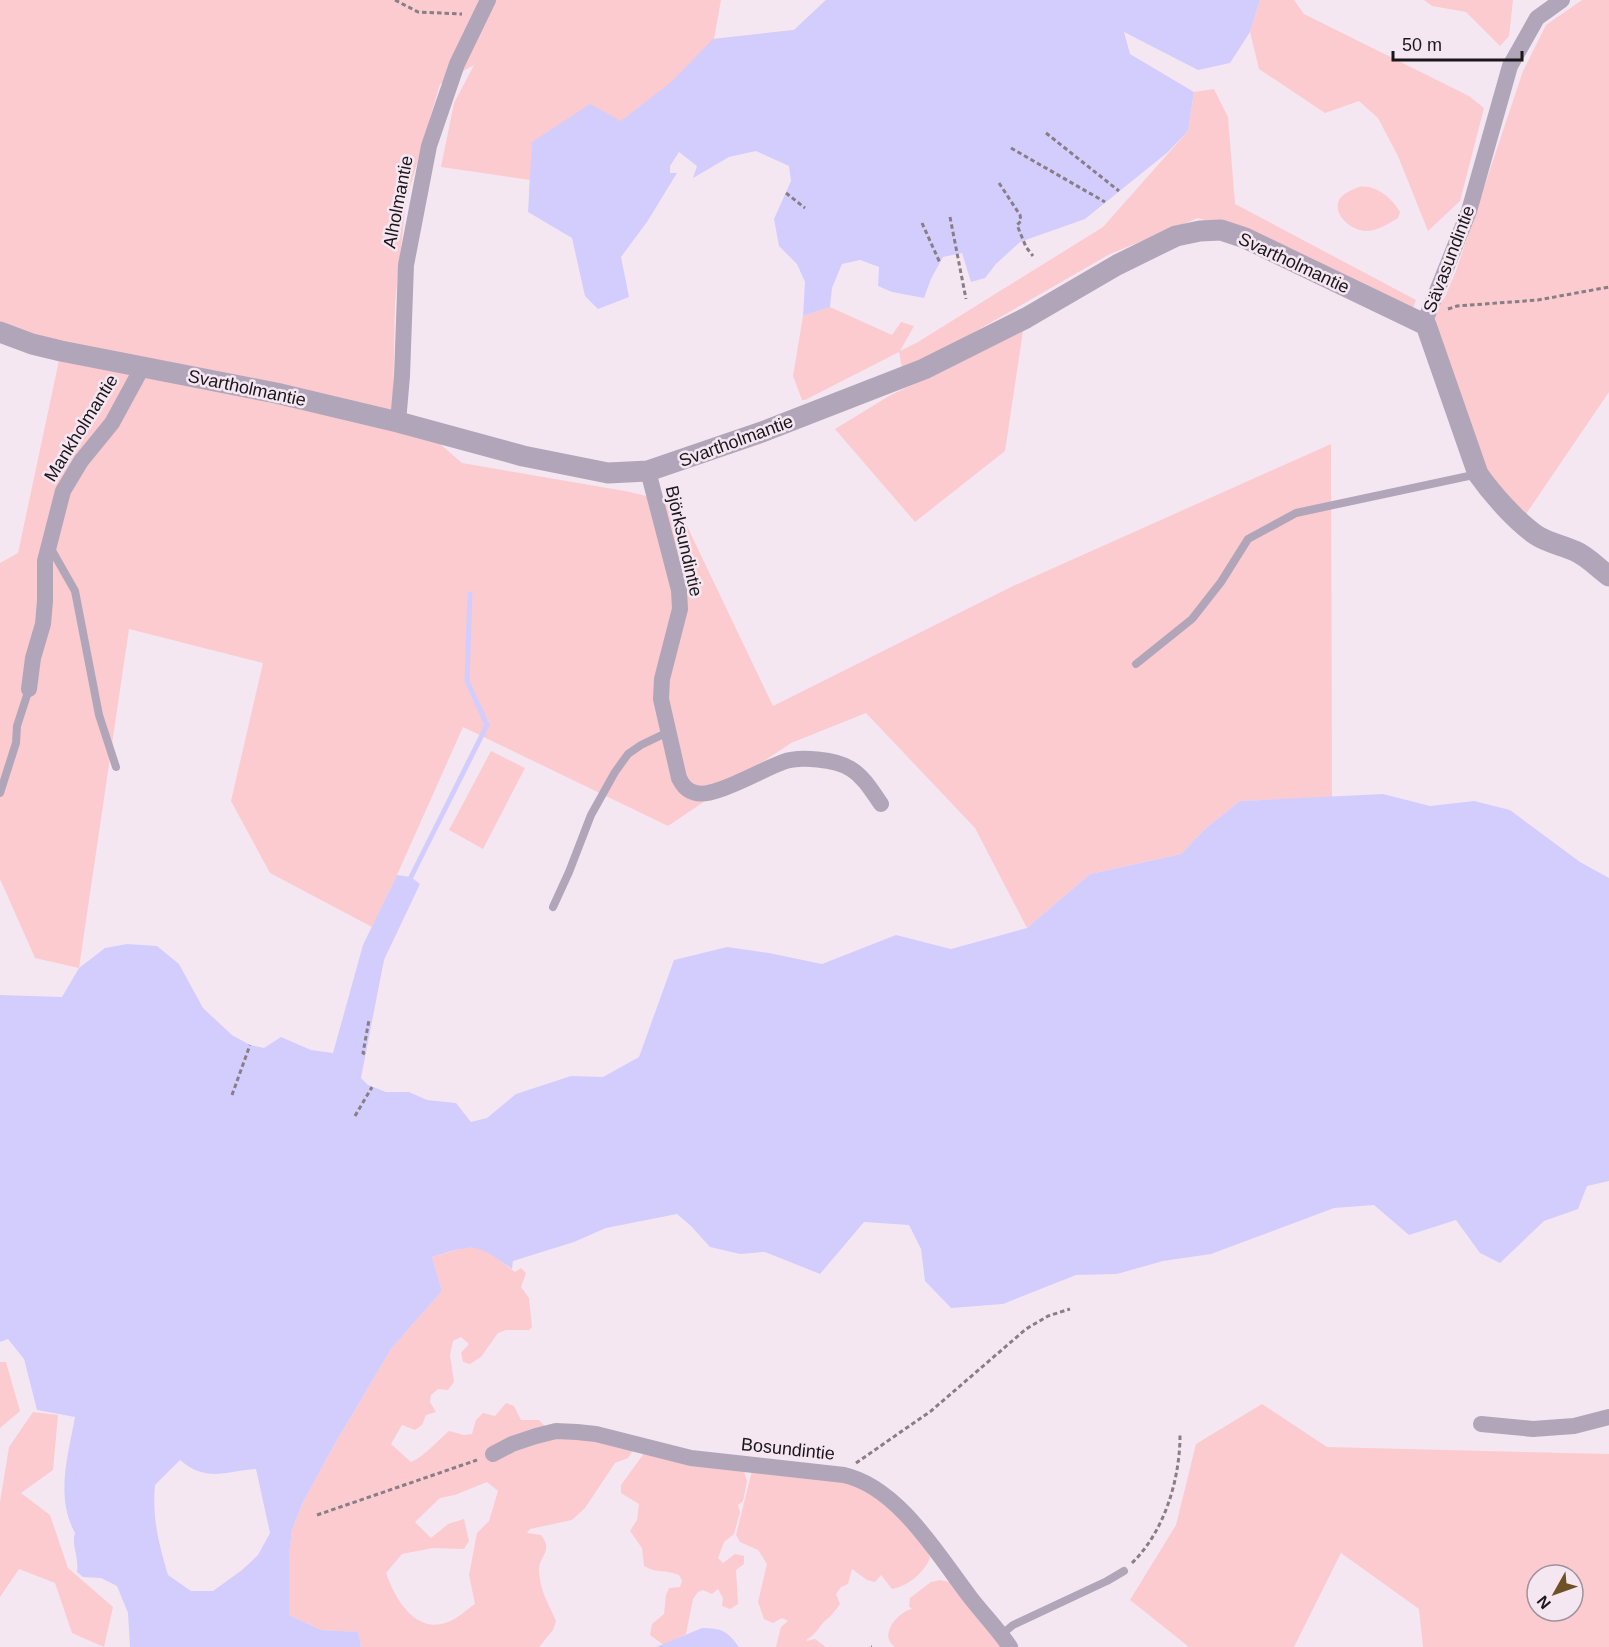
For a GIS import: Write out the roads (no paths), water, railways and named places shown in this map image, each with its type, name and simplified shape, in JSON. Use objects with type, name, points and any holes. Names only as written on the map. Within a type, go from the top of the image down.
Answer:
[{"type":"street","name":"Sävasundintie","points":[[1562,0],[1537,18],[1510,66],[1469,211],[1426,321],[1478,474],[1486,486],[1520,522],[1536,534],[1551,543],[1577,551],[1609,576]]},
{"type":"street","name":"Alholmantie","points":[[398,422],[406,265],[429,146],[457,64],[485,5]]},
{"type":"street","name":"Svartholmantie","points":[[0,332],[51,349],[276,393],[398,422],[523,456],[608,473],[648,471],[762,432],[924,369],[1026,318],[1117,265],[1176,236],[1200,231],[1221,230],[1245,238],[1426,321]]},
{"type":"street","name":"Mankholmantie","points":[[28,689],[33,658],[43,624],[45,561],[57,509],[72,475],[112,423],[143,366]]},
{"type":"street","name":"Björksundintie","points":[[648,471],[679,590],[680,609],[662,679],[661,699],[679,778],[685,788],[694,793],[703,794],[785,761],[806,758],[849,767],[864,780],[881,804]]},
{"type":"street","points":[[1481,1424],[1533,1429],[1574,1426],[1609,1417]]},
{"type":"street","name":"Bosundintie","points":[[493,1454],[512,1444],[536,1436],[556,1431],[577,1432],[597,1434],[699,1459],[859,1478],[877,1488],[894,1502],[940,1555],[1006,1641]]},
{"type":"lane","points":[[1136,664],[1192,619],[1221,582],[1248,539],[1296,513],[1478,474]]},
{"type":"lane","points":[[49,544],[75,591],[99,715],[116,767]]},
{"type":"lane","points":[[0,793],[13,753],[17,726],[28,689]]},
{"type":"lane","points":[[553,907],[591,815],[615,772],[628,754],[668,732]]},
{"type":"lane","points":[[1006,1641],[1013,1625],[1124,1571]]},
{"type":"waterway","points":[[411,877],[487,725],[467,681],[470,594]]}]
